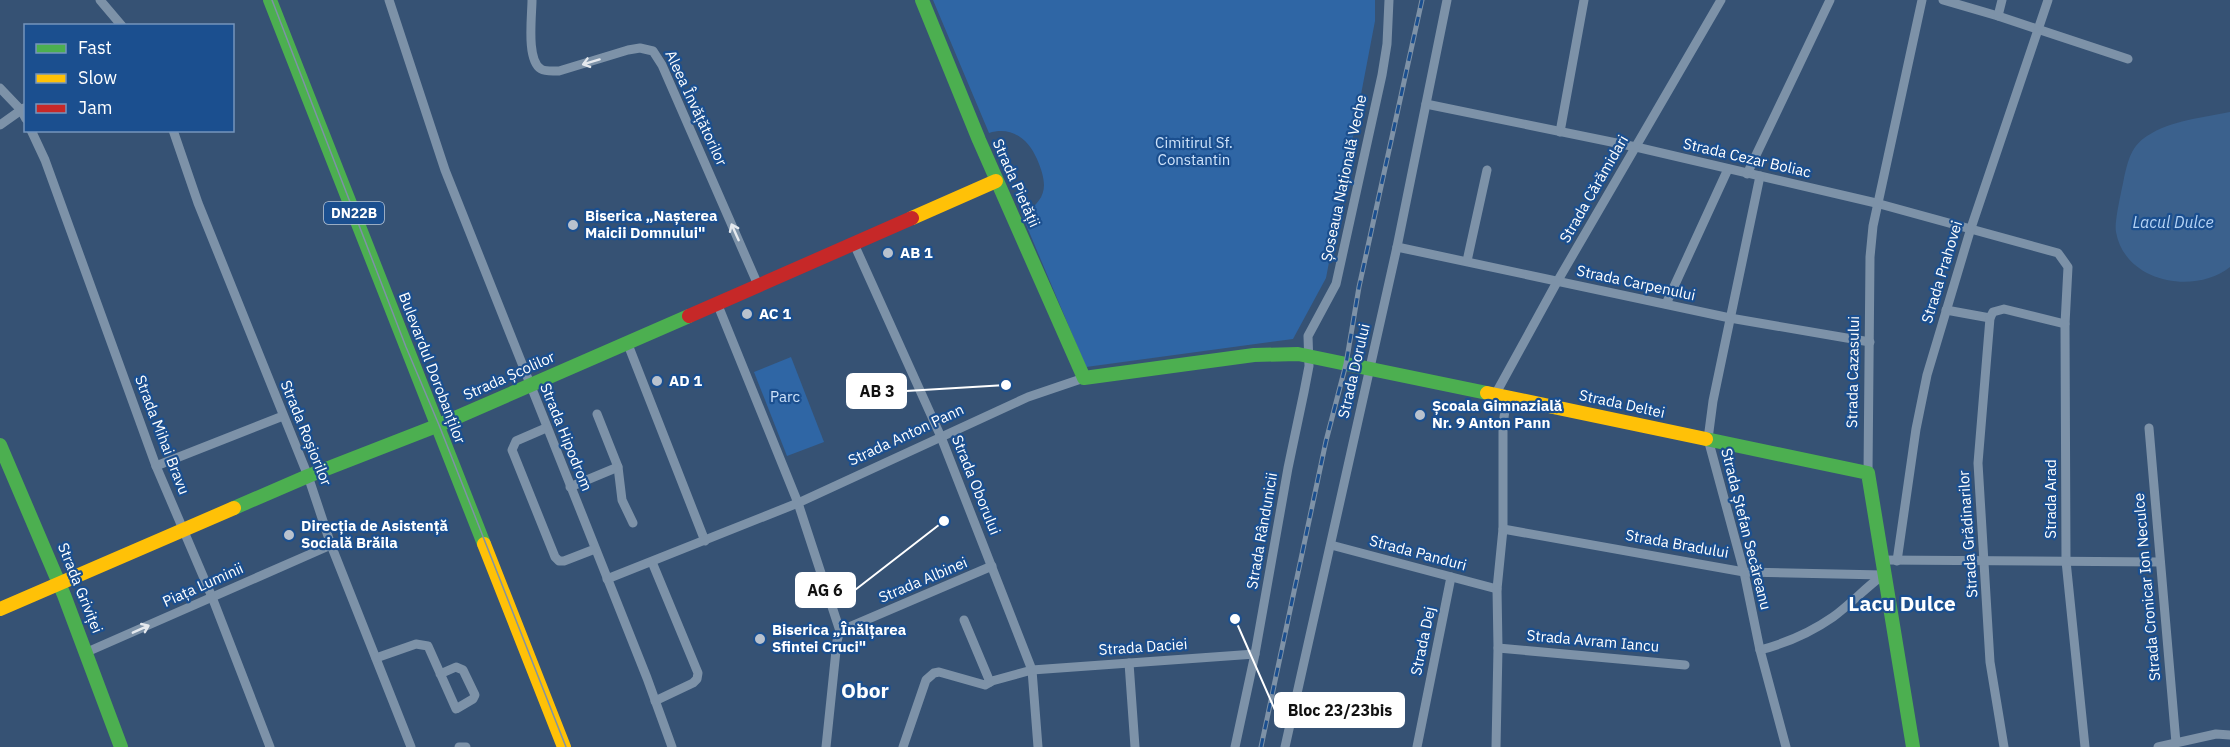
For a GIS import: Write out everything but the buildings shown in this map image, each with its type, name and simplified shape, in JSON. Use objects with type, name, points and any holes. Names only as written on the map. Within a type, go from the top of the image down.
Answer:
[{"type":"street","points":[[100,0],[120,24]]},
{"type":"street","name":"Bulevardul Dorobanților","points":[[270,0],[564,747]]},
{"type":"street","name":"Strada Hipodrom","points":[[389,0],[433,136],[672,747]]},
{"type":"street","name":"Aleea Învățătorilor","points":[[532,0],[532,51],[536,64],[548,72],[559,71],[628,50],[640,48],[653,51],[662,65],[759,285]]},
{"type":"street","name":"Strada Pietății","points":[[922,0],[996,181],[1084,378]]},
{"type":"street","name":"Șoseaua Națională Veche","points":[[1310,356],[1308,336],[1336,284],[1382,75],[1387,44],[1389,0]]},
{"type":"street","name":"Strada Dorului","points":[[1285,747],[1397,247],[1447,0]]},
{"type":"street","points":[[1560,132],[1584,0]]},
{"type":"street","name":"Strada Cărămidari","points":[[1496,747],[1497,589],[1503,529],[1501,396],[1557,282],[1721,0]]},
{"type":"street","points":[[1747,174],[1830,0]]},
{"type":"street","name":"Strada Cazasului","points":[[1913,747],[1868,473],[1870,257],[1876,203],[1922,0]]},
{"type":"street","points":[[1943,0],[2128,59]]},
{"type":"street","points":[[1998,16],[2002,0]]},
{"type":"street","name":"Strada Prahovei","points":[[1896,561],[1916,429],[1927,375],[1971,228],[2048,0]]},
{"type":"street","points":[[0,88],[24,112],[0,125]]},
{"type":"street","name":"Strada Cezar Boliac","points":[[1426,105],[1636,147],[1876,203],[2058,253]]},
{"type":"street","name":"Strada Mihai Bravu","points":[[32,132],[45,160],[156,466],[212,597],[270,747]]},
{"type":"street","name":"Strada Roșiorilor","points":[[174,132],[198,203],[308,476],[332,545],[411,747]]},
{"type":"street","points":[[1666,304],[1728,169]]},
{"type":"street","points":[[1467,261],[1487,170]]},
{"type":"street","name":"Strada Ștefan Secăreanu","points":[[1760,176],[1713,401],[1708,439],[1744,572],[1760,650],[1786,747]]},
{"type":"street","name":"Strada Școlilor","points":[[0,609],[308,476],[437,426],[996,181]]},
{"type":"street","name":"Strada Oborului","points":[[854,244],[941,437],[1032,670],[1038,747]]},
{"type":"street","name":"Strada Carpenului","points":[[1397,247],[1730,318],[1870,342]]},
{"type":"street","name":"Strada Arad","points":[[2058,253],[2068,267],[2065,324],[2066,561],[2085,747]]},
{"type":"street","points":[[717,303],[798,503],[840,631],[826,747]]},
{"type":"street","points":[[1946,309],[1990,318],[1993,312],[2004,309],[2065,324]]},
{"type":"street","name":"Strada Grădinarilor","points":[[1990,318],[1978,463],[1990,662],[2004,747]]},
{"type":"street","points":[[627,342],[705,541]]},
{"type":"street","name":"Strada Anton Pann","points":[[607,579],[798,503],[1028,397],[1084,378],[1254,355],[1286,353],[1370,369]]},
{"type":"street","name":"Strada Rândunicii","points":[[1235,747],[1255,654],[1310,356]]},
{"type":"street","name":"Strada Deltei","points":[[1370,369],[1868,473]]},
{"type":"street","points":[[597,414],[618,467],[622,500],[633,523]]},
{"type":"street","points":[[156,466],[283,416]]},
{"type":"street","points":[[546,428],[516,441],[512,450],[555,557],[559,561],[564,561],[595,549]]},
{"type":"street","name":"Strada Cronicar Ion Neculce","points":[[2149,428],[2176,743]]},
{"type":"street","name":"Strada Griviței","points":[[0,445],[60,583],[121,747]]},
{"type":"street","points":[[570,487],[618,467]]},
{"type":"street","name":"Strada Bradului","points":[[1503,529],[1744,572],[1883,575]]},
{"type":"street","name":"Piața Luminii","points":[[87,652],[332,545]]},
{"type":"street","name":"Strada Panduri","points":[[1331,545],[1497,589]]},
{"type":"street","points":[[1881,560],[2160,562]]},
{"type":"street","points":[[652,562],[698,673],[693,683],[655,701]]},
{"type":"street","name":"Strada Albinei","points":[[840,631],[992,566]]},
{"type":"street","points":[[1760,650],[1799,637],[1817,628],[1883,575]]},
{"type":"street","name":"Strada Dej","points":[[1417,747],[1451,577]]},
{"type":"street","points":[[903,747],[929,676],[939,672],[985,685],[990,682],[964,620]]},
{"type":"street","points":[[376,658],[416,644],[428,646],[440,674],[456,709],[473,699],[475,695],[463,669],[456,667],[440,674]]},
{"type":"street","name":"Strada Avram Iancu","points":[[1498,648],[1684,665]]},
{"type":"street","name":"Strada Daciei","points":[[990,682],[1032,670],[1255,654]]},
{"type":"street","points":[[1129,663],[1135,747]]},
{"type":"street","points":[[2158,747],[2176,743],[2194,743],[2216,734],[2229,735]]},
{"type":"street","points":[[459,747],[465,747]]},
{"type":"green space","name":"Cimitirul Sf. Constantin","points":[[933,0],[1375,0],[1375,21],[1326,278],[1293,339],[1086,367],[1022,215],[1037,203],[1043,191],[1043,176],[1037,159],[1029,146],[1018,136],[1005,131],[989,133]]},
{"type":"green space","name":"Parc","points":[[791,357],[824,442],[787,456],[754,372]]},
{"type":"water","name":"Lacul Dulce","points":[[2230,112],[2230,267],[2215,276],[2199,281],[2181,282],[2147,273],[2133,263],[2122,249],[2116,232],[2120,197],[2131,154],[2137,144],[2147,136],[2167,126]]},
{"type":"tram line","points":[[272,0],[406,347],[566,747]]},
{"type":"railway","points":[[1261,747],[1326,441],[1346,364],[1359,287],[1422,0]]},
{"type":"traffic: fast","points":[[270,0],[484,544]]},
{"type":"traffic: fast","points":[[922,0],[979,140],[1084,378],[1254,355],[1298,354],[1487,393]]},
{"type":"traffic: fast","points":[[234,508],[308,476],[439,425],[689,316]]},
{"type":"traffic: fast","points":[[1706,439],[1868,473],[1913,747]]},
{"type":"traffic: fast","points":[[0,445],[64,595],[121,747]]},
{"type":"traffic: slow","points":[[912,218],[996,181]]},
{"type":"traffic: slow","points":[[1487,393],[1706,439]]},
{"type":"traffic: slow","points":[[0,609],[234,508]]},
{"type":"traffic: slow","points":[[484,544],[564,747]]},
{"type":"traffic: jam","points":[[689,316],[912,218]]},
{"type":"place","name":"Biserica „Nașterea Maicii Domnului\"","points":[[573,225]]},
{"type":"place","name":"AB 1","points":[[888,253]]},
{"type":"place","name":"AC 1","points":[[747,314]]},
{"type":"place","name":"AD 1","points":[[657,381]]},
{"type":"place","name":"AB 3","points":[[1006,385]]},
{"type":"place","name":"Școala Gimnazială Nr. 9 Anton Pann","points":[[1420,415]]},
{"type":"place","name":"AG 6","points":[[944,521]]},
{"type":"place","name":"Direcția de Asistență Socială Brăila","points":[[289,535]]},
{"type":"place","name":"Bloc 23/23bis","points":[[1235,619]]},
{"type":"place","name":"Biserica „Înălțarea Sfintei Cruci\"","points":[[760,639]]},
{"type":"district","name":"Lacu Dulce","points":[[1902,604]]},
{"type":"district","name":"Obor","points":[[865,691]]}]
